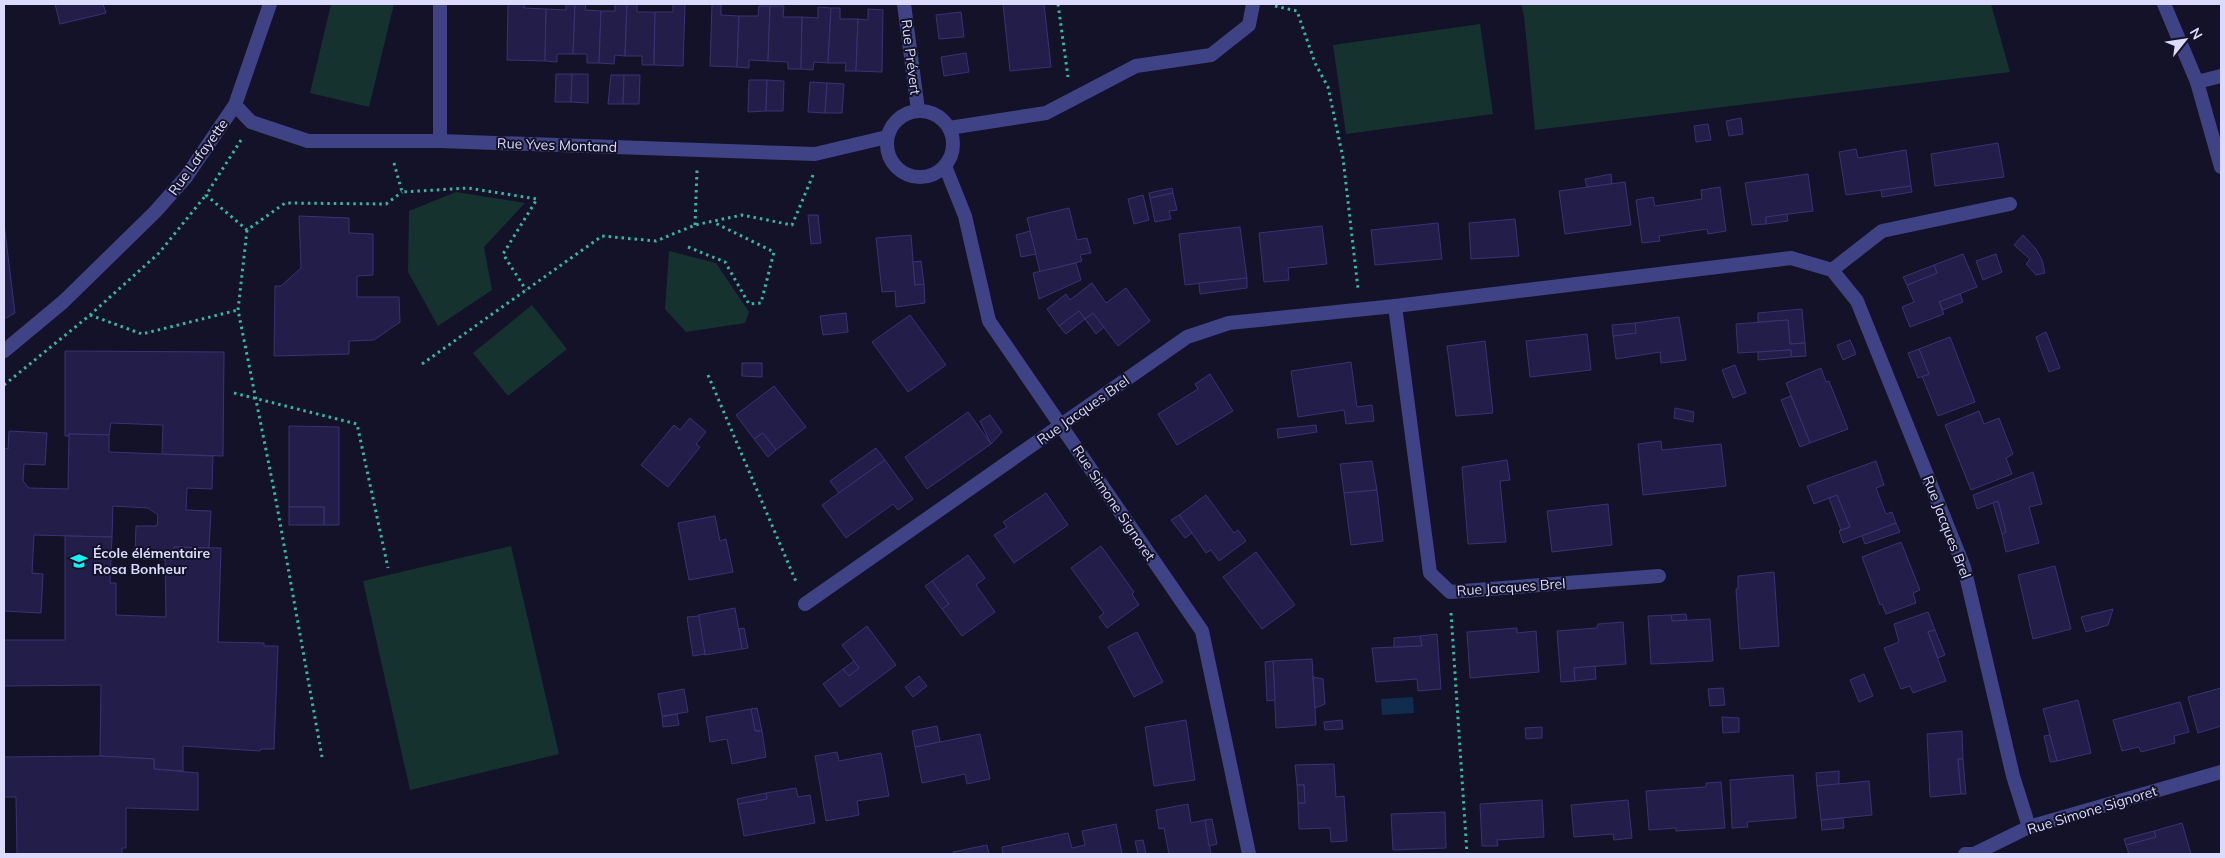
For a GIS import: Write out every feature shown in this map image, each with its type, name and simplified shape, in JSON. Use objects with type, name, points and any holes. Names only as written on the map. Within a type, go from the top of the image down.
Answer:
[{"type":"street","name":"Rue Lafayette","points":[[4,351],[63,302],[155,212],[186,177],[235,105],[270,4]]},
{"type":"street","points":[[440,4],[440,140]]},
{"type":"street","name":"Rue Prévert","points":[[904,4],[918,110]]},
{"type":"street","points":[[949,128],[1046,113],[1136,66],[1212,55],[1249,26],[1253,4]]},
{"type":"street","points":[[2164,4],[2197,82],[2221,167]]},
{"type":"street","points":[[2197,82],[2221,76]]},
{"type":"street","name":"Rue Yves Montand","points":[[235,105],[251,122],[308,141],[440,140],[815,154],[887,137]]},
{"type":"street","points":[[918,110],[936,114],[949,128],[953,147],[951,158],[937,173],[926,177],[905,174],[896,168],[890,159],[886,148],[887,137],[897,118],[906,113],[918,110]]},
{"type":"street","name":"Rue Simone Signoret","points":[[945,166],[965,216],[989,321],[1202,632],[1248,854]]},
{"type":"street","points":[[1832,270],[1882,231],[2010,204]]},
{"type":"street","name":"Rue Jacques Brel","points":[[805,604],[1187,337],[1228,323],[1395,306],[1791,258],[1832,270],[1857,301],[1964,567],[2013,776],[2029,827]]},
{"type":"street","name":"Rue Jacques Brel","points":[[1395,306],[1430,573],[1450,592],[1659,576]]},
{"type":"street","name":"Rue Lafayette","points":[[4,346],[38,324]]},
{"type":"street","name":"Rue Simone Signoret","points":[[1965,854],[1974,854],[2029,827],[2221,772]]},
{"type":"path","points":[[1058,4],[1071,100]]},
{"type":"path","points":[[1273,6],[1297,11],[1315,63],[1328,87],[1343,158],[1360,309]]},
{"type":"path","points":[[4,385],[90,315],[159,253],[206,194],[251,122]]},
{"type":"path","points":[[388,140],[402,192]]},
{"type":"path","points":[[695,225],[697,150]]},
{"type":"path","points":[[422,364],[602,236],[656,241],[695,225],[742,215],[792,225],[813,174],[815,154]]},
{"type":"path","points":[[322,757],[238,310],[247,230],[285,203],[386,204],[402,192],[468,188],[537,199],[503,254],[526,290]]},
{"type":"path","points":[[206,194],[247,230]]},
{"type":"path","points":[[688,247],[725,262],[749,304],[761,303],[774,252],[712,221]]},
{"type":"path","points":[[90,315],[142,334],[238,310]]},
{"type":"path","points":[[708,375],[805,604]]},
{"type":"path","points":[[234,393],[357,424],[388,568]]},
{"type":"path","points":[[1450,592],[1468,854]]},
{"type":"green space","points":[[331,4],[394,4],[369,107],[310,93]]},
{"type":"green space","points":[[1521,4],[1991,4],[2010,72],[1535,130],[1524,16]]},
{"type":"green space","points":[[1480,24],[1493,114],[1346,134],[1333,45]]},
{"type":"green space","points":[[456,192],[525,203],[484,247],[492,290],[438,326],[408,272],[409,211]]},
{"type":"green space","points":[[669,251],[716,263],[749,312],[745,323],[686,332],[665,309]]},
{"type":"green space","points":[[532,305],[567,349],[508,396],[473,353]]},
{"type":"green space","points":[[511,546],[559,754],[410,790],[363,581]]},
{"type":"water","points":[[1413,697],[1414,713],[1382,715],[1381,699]]},
{"type":"building","points":[[55,4],[103,4],[106,13],[60,24]]},
{"type":"building","points":[[508,4],[524,4],[524,8],[546,9],[545,61],[507,60]]},
{"type":"building","points":[[566,4],[575,4],[573,54],[557,54],[557,62],[545,61],[546,9],[566,10]]},
{"type":"building","points":[[575,4],[586,4],[585,10],[601,11],[599,63],[587,63],[587,54],[573,54]]},
{"type":"building","points":[[615,4],[627,4],[625,56],[615,55],[614,64],[599,63],[601,11],[615,11]]},
{"type":"building","points":[[627,4],[637,4],[637,12],[655,12],[654,65],[642,65],[642,56],[625,56]]},
{"type":"building","points":[[673,4],[685,4],[683,66],[654,65],[655,12],[673,12]]},
{"type":"building","points":[[712,4],[721,5],[721,15],[739,16],[737,67],[710,66]]},
{"type":"building","points":[[1003,4],[1044,4],[1051,67],[1010,71]]},
{"type":"building","points":[[759,6],[770,6],[768,61],[749,60],[749,68],[737,67],[739,16],[758,16]]},
{"type":"building","points":[[770,6],[784,6],[783,17],[802,17],[801,69],[788,69],[788,62],[768,61]]},
{"type":"building","points":[[818,7],[831,8],[828,63],[814,62],[813,70],[801,69],[802,17],[818,18]]},
{"type":"building","points":[[831,8],[840,8],[840,19],[858,19],[856,71],[845,71],[846,63],[828,63]]},
{"type":"building","points":[[868,9],[883,10],[882,72],[856,71],[858,19],[868,20]]},
{"type":"building","points":[[961,12],[964,37],[939,39],[936,15]]},
{"type":"building","points":[[966,53],[969,72],[944,76],[941,57]]},
{"type":"building","points":[[556,74],[572,74],[571,102],[555,102]]},
{"type":"building","points":[[572,74],[588,74],[588,103],[571,102]]},
{"type":"building","points":[[611,75],[624,75],[623,104],[608,104]]},
{"type":"building","points":[[624,75],[640,75],[639,104],[623,104]]},
{"type":"building","points":[[749,80],[767,80],[766,111],[748,112]]},
{"type":"building","points":[[767,80],[784,81],[783,111],[766,111]]},
{"type":"building","points":[[810,82],[827,83],[825,113],[808,112]]},
{"type":"building","points":[[827,83],[844,84],[842,113],[825,113]]},
{"type":"building","points":[[1741,118],[1743,134],[1729,136],[1726,121]]},
{"type":"building","points":[[1708,124],[1711,140],[1696,142],[1694,126]]},
{"type":"building","points":[[1998,143],[2004,177],[1935,186],[1931,154]]},
{"type":"building","points":[[1856,149],[1858,158],[1906,150],[1911,186],[1846,195],[1839,152]]},
{"type":"building","points":[[1611,174],[1612,184],[1587,187],[1585,179]]},
{"type":"building","points":[[1808,174],[1813,211],[1766,217],[1766,224],[1752,225],[1745,183]]},
{"type":"building","points":[[1625,182],[1631,225],[1565,234],[1559,191]]},
{"type":"building","points":[[1911,186],[1912,192],[1882,197],[1881,190]]},
{"type":"building","points":[[1720,187],[1726,231],[1708,234],[1707,229],[1659,236],[1660,241],[1642,243],[1636,200],[1653,197],[1655,206],[1702,199],[1701,190]]},
{"type":"building","points":[[1172,188],[1173,193],[1150,198],[1149,193]]},
{"type":"building","points":[[1173,193],[1177,210],[1169,211],[1171,219],[1155,222],[1150,198]]},
{"type":"building","points":[[1143,195],[1149,220],[1134,224],[1128,199]]},
{"type":"building","points":[[1069,208],[1077,240],[1087,238],[1091,253],[1080,255],[1082,261],[1040,272],[1027,218]]},
{"type":"building","points":[[1787,214],[1788,221],[1766,224],[1766,217]]},
{"type":"building","points":[[808,215],[818,215],[821,243],[811,244]]},
{"type":"building","points":[[299,216],[349,218],[349,233],[373,234],[373,275],[357,276],[357,297],[399,297],[400,322],[374,340],[349,341],[349,354],[274,356],[275,286],[281,286],[301,268]]},
{"type":"building","points":[[1515,219],[1519,256],[1471,259],[1469,223]]},
{"type":"building","points":[[4,223],[15,313],[4,319]]},
{"type":"building","points":[[1438,223],[1442,259],[1375,265],[1371,230]]},
{"type":"building","points":[[1322,226],[1327,264],[1288,268],[1289,280],[1264,282],[1259,233]]},
{"type":"building","points":[[1240,227],[1247,278],[1185,285],[1179,234]]},
{"type":"building","points":[[1030,231],[1036,254],[1021,257],[1016,235]]},
{"type":"building","points":[[911,235],[915,285],[924,284],[925,303],[896,307],[895,291],[882,292],[876,238]]},
{"type":"building","points":[[2023,235],[2036,249],[2042,260],[2045,273],[2036,275],[2026,264],[2030,259],[2014,245]]},
{"type":"building","points":[[1963,254],[1977,287],[1939,302],[1944,314],[1910,327],[1902,307],[1914,302],[1907,285],[1937,273],[1934,265]]},
{"type":"building","points":[[1996,254],[2002,272],[1983,280],[1976,261]]},
{"type":"building","points":[[921,261],[924,284],[915,285],[913,262]]},
{"type":"building","points":[[1076,263],[1081,280],[1039,299],[1033,273]]},
{"type":"building","points":[[1934,265],[1937,273],[1907,285],[1903,277]]},
{"type":"building","points":[[1247,278],[1247,288],[1200,294],[1199,283]]},
{"type":"building","points":[[1092,283],[1106,303],[1126,288],[1150,321],[1118,346],[1093,313],[1085,319],[1079,311],[1059,326],[1047,309],[1066,294],[1070,300]]},
{"type":"building","points":[[1960,294],[1963,302],[1943,310],[1939,302]]},
{"type":"building","points":[[1802,309],[1805,343],[1790,344],[1788,320],[1758,322],[1758,313]]},
{"type":"building","points":[[1079,311],[1085,319],[1066,334],[1059,326]]},
{"type":"building","points":[[846,313],[848,332],[823,335],[820,316]]},
{"type":"building","points":[[1093,313],[1104,327],[1096,334],[1085,319]]},
{"type":"building","points":[[910,315],[946,365],[908,392],[872,342]]},
{"type":"building","points":[[1679,317],[1686,360],[1661,363],[1660,352],[1616,359],[1613,336],[1636,333],[1635,323]]},
{"type":"building","points":[[1788,320],[1790,344],[1805,343],[1806,356],[1791,357],[1791,350],[1738,353],[1736,324]]},
{"type":"building","points":[[1635,323],[1636,333],[1613,336],[1612,325]]},
{"type":"building","points":[[2046,332],[2060,368],[2049,372],[2036,337]]},
{"type":"building","points":[[1587,334],[1591,370],[1530,377],[1526,341]]},
{"type":"building","points":[[1950,337],[1975,402],[1938,416],[1922,376],[1929,374],[1919,349]]},
{"type":"building","points":[[1850,340],[1856,354],[1843,360],[1837,345]]},
{"type":"building","points":[[1485,341],[1493,413],[1456,416],[1447,346]]},
{"type":"building","points":[[1919,349],[1929,374],[1918,378],[1908,353]]},
{"type":"building","points":[[1791,350],[1791,357],[1758,360],[1758,352]]},
{"type":"building","points":[[65,351],[224,352],[223,456],[162,454],[163,425],[111,423],[109,435],[69,434],[69,436],[65,436]]},
{"type":"building","points":[[1351,362],[1357,407],[1372,405],[1374,421],[1346,424],[1344,410],[1298,417],[1291,371]]},
{"type":"building","points":[[742,363],[762,363],[762,377],[742,376]]},
{"type":"building","points":[[1735,365],[1746,393],[1733,398],[1722,370]]},
{"type":"building","points":[[1821,368],[1826,382],[1829,381],[1848,429],[1810,443],[1786,383]]},
{"type":"building","points":[[1210,374],[1233,411],[1177,445],[1158,414],[1198,389],[1195,384]]},
{"type":"building","points":[[774,386],[806,427],[776,450],[763,433],[754,439],[736,415]]},
{"type":"building","points":[[1791,396],[1810,443],[1800,447],[1781,400]]},
{"type":"building","points":[[1675,408],[1694,412],[1693,422],[1674,418]]},
{"type":"building","points":[[1979,411],[1984,424],[1999,418],[2013,454],[2006,458],[2012,474],[1971,490],[1945,425]]},
{"type":"building","points":[[968,412],[991,444],[927,489],[905,457]]},
{"type":"building","points":[[990,415],[1002,432],[991,444],[980,421]]},
{"type":"building","points":[[690,418],[706,432],[696,444],[700,447],[668,487],[641,465],[674,425],[680,430]]},
{"type":"building","points":[[1316,425],[1317,432],[1278,438],[1277,429]]},
{"type":"building","points":[[289,426],[339,427],[339,525],[324,525],[324,507],[289,507]]},
{"type":"building","points":[[9,431],[47,433],[45,465],[24,464],[23,481],[29,488],[68,489],[69,434],[109,435],[109,452],[213,456],[212,489],[187,488],[186,510],[211,511],[209,548],[174,547],[173,560],[139,559],[135,554],[136,526],[157,526],[158,515],[148,508],[113,506],[112,537],[34,535],[32,573],[43,574],[41,613],[4,611],[4,448],[8,449]]},
{"type":"building","points":[[763,433],[776,450],[768,457],[754,439]]},
{"type":"building","points":[[1661,441],[1662,450],[1721,444],[1726,486],[1643,495],[1638,444]]},
{"type":"building","points":[[876,448],[885,460],[839,493],[830,481]]},
{"type":"building","points":[[885,460],[913,499],[898,510],[893,504],[846,538],[822,505]]},
{"type":"building","points":[[1507,460],[1510,480],[1500,481],[1506,542],[1468,544],[1462,467]]},
{"type":"building","points":[[1372,461],[1377,490],[1344,493],[1340,464]]},
{"type":"building","points":[[1876,461],[1884,485],[1876,488],[1886,514],[1892,512],[1896,523],[1843,543],[1839,531],[1850,527],[1837,495],[1814,504],[1807,486]]},
{"type":"building","points":[[2033,472],[2042,504],[2029,507],[2039,543],[2006,552],[2002,534],[2006,532],[1998,501],[1977,509],[1973,495]]},
{"type":"building","points":[[1377,490],[1383,541],[1351,545],[1344,493]]},
{"type":"building","points":[[1046,493],[1068,525],[1014,563],[994,535],[1007,527],[1003,522]]},
{"type":"building","points":[[1206,495],[1234,533],[1238,530],[1246,541],[1219,561],[1211,550],[1206,553],[1179,515]]},
{"type":"building","points":[[1837,495],[1850,527],[1841,530],[1829,498]]},
{"type":"building","points":[[1998,501],[2006,532],[2002,534],[1993,503]]},
{"type":"building","points":[[1608,504],[1612,545],[1552,552],[1547,511]]},
{"type":"building","points":[[289,507],[324,507],[324,525],[289,525]]},
{"type":"building","points":[[1179,515],[1192,533],[1185,538],[1171,520]]},
{"type":"building","points":[[715,516],[720,541],[726,539],[733,572],[689,580],[678,523]]},
{"type":"building","points":[[1896,523],[1900,532],[1865,544],[1862,536]]},
{"type":"building","points":[[65,536],[112,537],[110,583],[116,583],[116,615],[166,617],[165,559],[173,560],[174,547],[221,548],[218,642],[264,643],[264,646],[278,646],[274,749],[261,749],[260,751],[183,746],[183,771],[154,769],[154,759],[100,756],[101,685],[4,686],[4,640],[65,640]]},
{"type":"building","points":[[1901,542],[1920,590],[1913,593],[1916,603],[1886,614],[1882,604],[1880,605],[1862,557]]},
{"type":"building","points":[[1101,546],[1134,592],[1132,594],[1139,605],[1107,628],[1099,617],[1104,613],[1071,568]]},
{"type":"building","points":[[1256,552],[1295,605],[1262,629],[1223,577]]},
{"type":"building","points":[[968,555],[985,578],[976,585],[995,612],[962,636],[942,609],[949,604],[932,581]]},
{"type":"building","points":[[2055,566],[2071,629],[2033,639],[2018,575]]},
{"type":"building","points":[[1774,572],[1779,646],[1740,649],[1736,589],[1738,589],[1738,576]]},
{"type":"building","points":[[932,581],[949,604],[942,609],[925,586]]},
{"type":"building","points":[[735,608],[742,649],[705,655],[698,615]]},
{"type":"building","points":[[2113,609],[2108,625],[2086,632],[2081,617]]},
{"type":"building","points":[[1928,612],[1935,630],[1928,632],[1946,681],[1913,693],[1910,686],[1901,689],[1884,648],[1899,642],[1894,624]]},
{"type":"building","points":[[1686,614],[1687,620],[1672,621],[1671,615]]},
{"type":"building","points":[[1671,615],[1672,621],[1710,619],[1713,661],[1651,664],[1648,616]]},
{"type":"building","points":[[699,616],[705,654],[693,656],[687,617]]},
{"type":"building","points":[[1623,622],[1626,664],[1574,668],[1575,681],[1561,682],[1557,631],[1597,628],[1598,624]]},
{"type":"building","points":[[867,626],[896,665],[840,707],[823,684],[843,669],[849,676],[859,668],[842,645]]},
{"type":"building","points":[[744,628],[748,648],[742,649],[739,629]]},
{"type":"building","points":[[1517,628],[1517,633],[1536,631],[1539,672],[1470,678],[1467,632]]},
{"type":"building","points":[[1935,630],[1945,655],[1938,658],[1928,632]]},
{"type":"building","points":[[1137,632],[1163,682],[1134,697],[1108,647]]},
{"type":"building","points":[[1437,634],[1441,689],[1418,691],[1417,679],[1376,682],[1372,648],[1422,646],[1420,636]]},
{"type":"building","points":[[1420,636],[1422,646],[1394,647],[1394,638]]},
{"type":"building","points":[[1312,659],[1316,725],[1276,728],[1273,661]]},
{"type":"building","points":[[854,661],[859,668],[849,676],[843,669]]},
{"type":"building","points":[[1273,661],[1275,700],[1267,701],[1265,662]]},
{"type":"building","points":[[1595,666],[1596,679],[1575,681],[1574,668]]},
{"type":"building","points":[[1864,674],[1873,696],[1859,702],[1850,680]]},
{"type":"building","points":[[919,676],[927,686],[913,697],[905,687]]},
{"type":"building","points":[[1313,677],[1323,679],[1325,704],[1315,708]]},
{"type":"building","points":[[1723,688],[1725,705],[1710,706],[1708,689]]},
{"type":"building","points":[[2221,688],[2221,726],[2198,733],[2188,697]]},
{"type":"building","points":[[684,689],[688,712],[662,716],[658,694]]},
{"type":"building","points":[[2078,700],[2091,753],[2057,761],[2043,709]]},
{"type":"building","points":[[2180,702],[2189,732],[2174,736],[2175,743],[2141,752],[2139,747],[2122,751],[2113,720]]},
{"type":"building","points":[[757,708],[762,731],[755,731],[751,709]]},
{"type":"building","points":[[751,709],[755,731],[762,731],[766,757],[732,764],[727,739],[710,742],[706,717]]},
{"type":"building","points":[[677,714],[679,725],[663,727],[662,717]]},
{"type":"building","points":[[1722,717],[1739,718],[1739,732],[1723,733]]},
{"type":"building","points":[[1186,720],[1195,780],[1154,786],[1145,727]]},
{"type":"building","points":[[1342,720],[1343,729],[1325,730],[1324,722]]},
{"type":"building","points":[[937,726],[940,742],[915,747],[912,731]]},
{"type":"building","points":[[1542,727],[1542,738],[1526,739],[1525,728]]},
{"type":"building","points":[[1962,731],[1963,759],[1958,759],[1961,794],[1930,797],[1927,734]]},
{"type":"building","points":[[980,734],[990,779],[967,784],[965,774],[922,783],[915,747]]},
{"type":"building","points":[[2050,735],[2057,761],[2050,762],[2044,736]]},
{"type":"building","points":[[837,752],[839,761],[881,753],[889,796],[857,801],[859,815],[826,821],[815,756]]},
{"type":"building","points":[[100,756],[154,759],[154,769],[198,773],[198,810],[126,808],[126,848],[122,848],[122,854],[17,854],[16,797],[4,797],[4,757]]},
{"type":"building","points":[[1958,759],[1963,759],[1966,794],[1961,794]]},
{"type":"building","points":[[1334,764],[1336,797],[1344,796],[1347,841],[1331,842],[1330,828],[1299,829],[1298,803],[1305,803],[1304,785],[1297,785],[1295,765]]},
{"type":"building","points":[[1839,771],[1839,784],[1817,786],[1816,773]]},
{"type":"building","points":[[1793,775],[1796,818],[1747,822],[1748,827],[1732,828],[1730,780]]},
{"type":"building","points":[[1869,781],[1872,815],[1821,820],[1817,786]]},
{"type":"building","points":[[1721,782],[1725,828],[1676,831],[1676,828],[1649,830],[1646,791],[1706,787],[1706,783]]},
{"type":"building","points":[[1297,785],[1304,785],[1305,803],[1298,803]]},
{"type":"building","points":[[796,788],[798,797],[810,795],[815,823],[744,836],[738,804],[767,799],[766,793]]},
{"type":"building","points":[[766,793],[767,799],[738,804],[737,799]]},
{"type":"building","points":[[1542,800],[1544,837],[1497,840],[1498,846],[1482,846],[1480,804]]},
{"type":"building","points":[[1628,800],[1632,838],[1614,840],[1613,834],[1574,837],[1571,805]]},
{"type":"building","points":[[1188,804],[1191,823],[1205,820],[1211,854],[1169,854],[1164,828],[1159,829],[1156,810]]},
{"type":"building","points":[[1445,812],[1446,848],[1393,850],[1391,814]]},
{"type":"building","points":[[1843,818],[1844,828],[1822,830],[1821,820]]},
{"type":"building","points":[[1212,819],[1217,844],[1209,846],[1205,820]]},
{"type":"building","points":[[2182,823],[2191,854],[2129,854],[2126,845],[2156,837],[2154,831]]},
{"type":"building","points":[[1116,824],[1122,854],[1003,854],[1002,847],[1068,833],[1072,848],[1085,845],[1082,831]]},
{"type":"building","points":[[2154,831],[2156,837],[2126,845],[2124,839]]},
{"type":"building","points":[[1143,840],[1146,854],[1138,854],[1135,841]]},
{"type":"building","points":[[987,845],[989,854],[954,854],[953,852]]},
{"type":"place","name":"École élémentaire Rosa Bonheur","points":[[79,561]]}]
